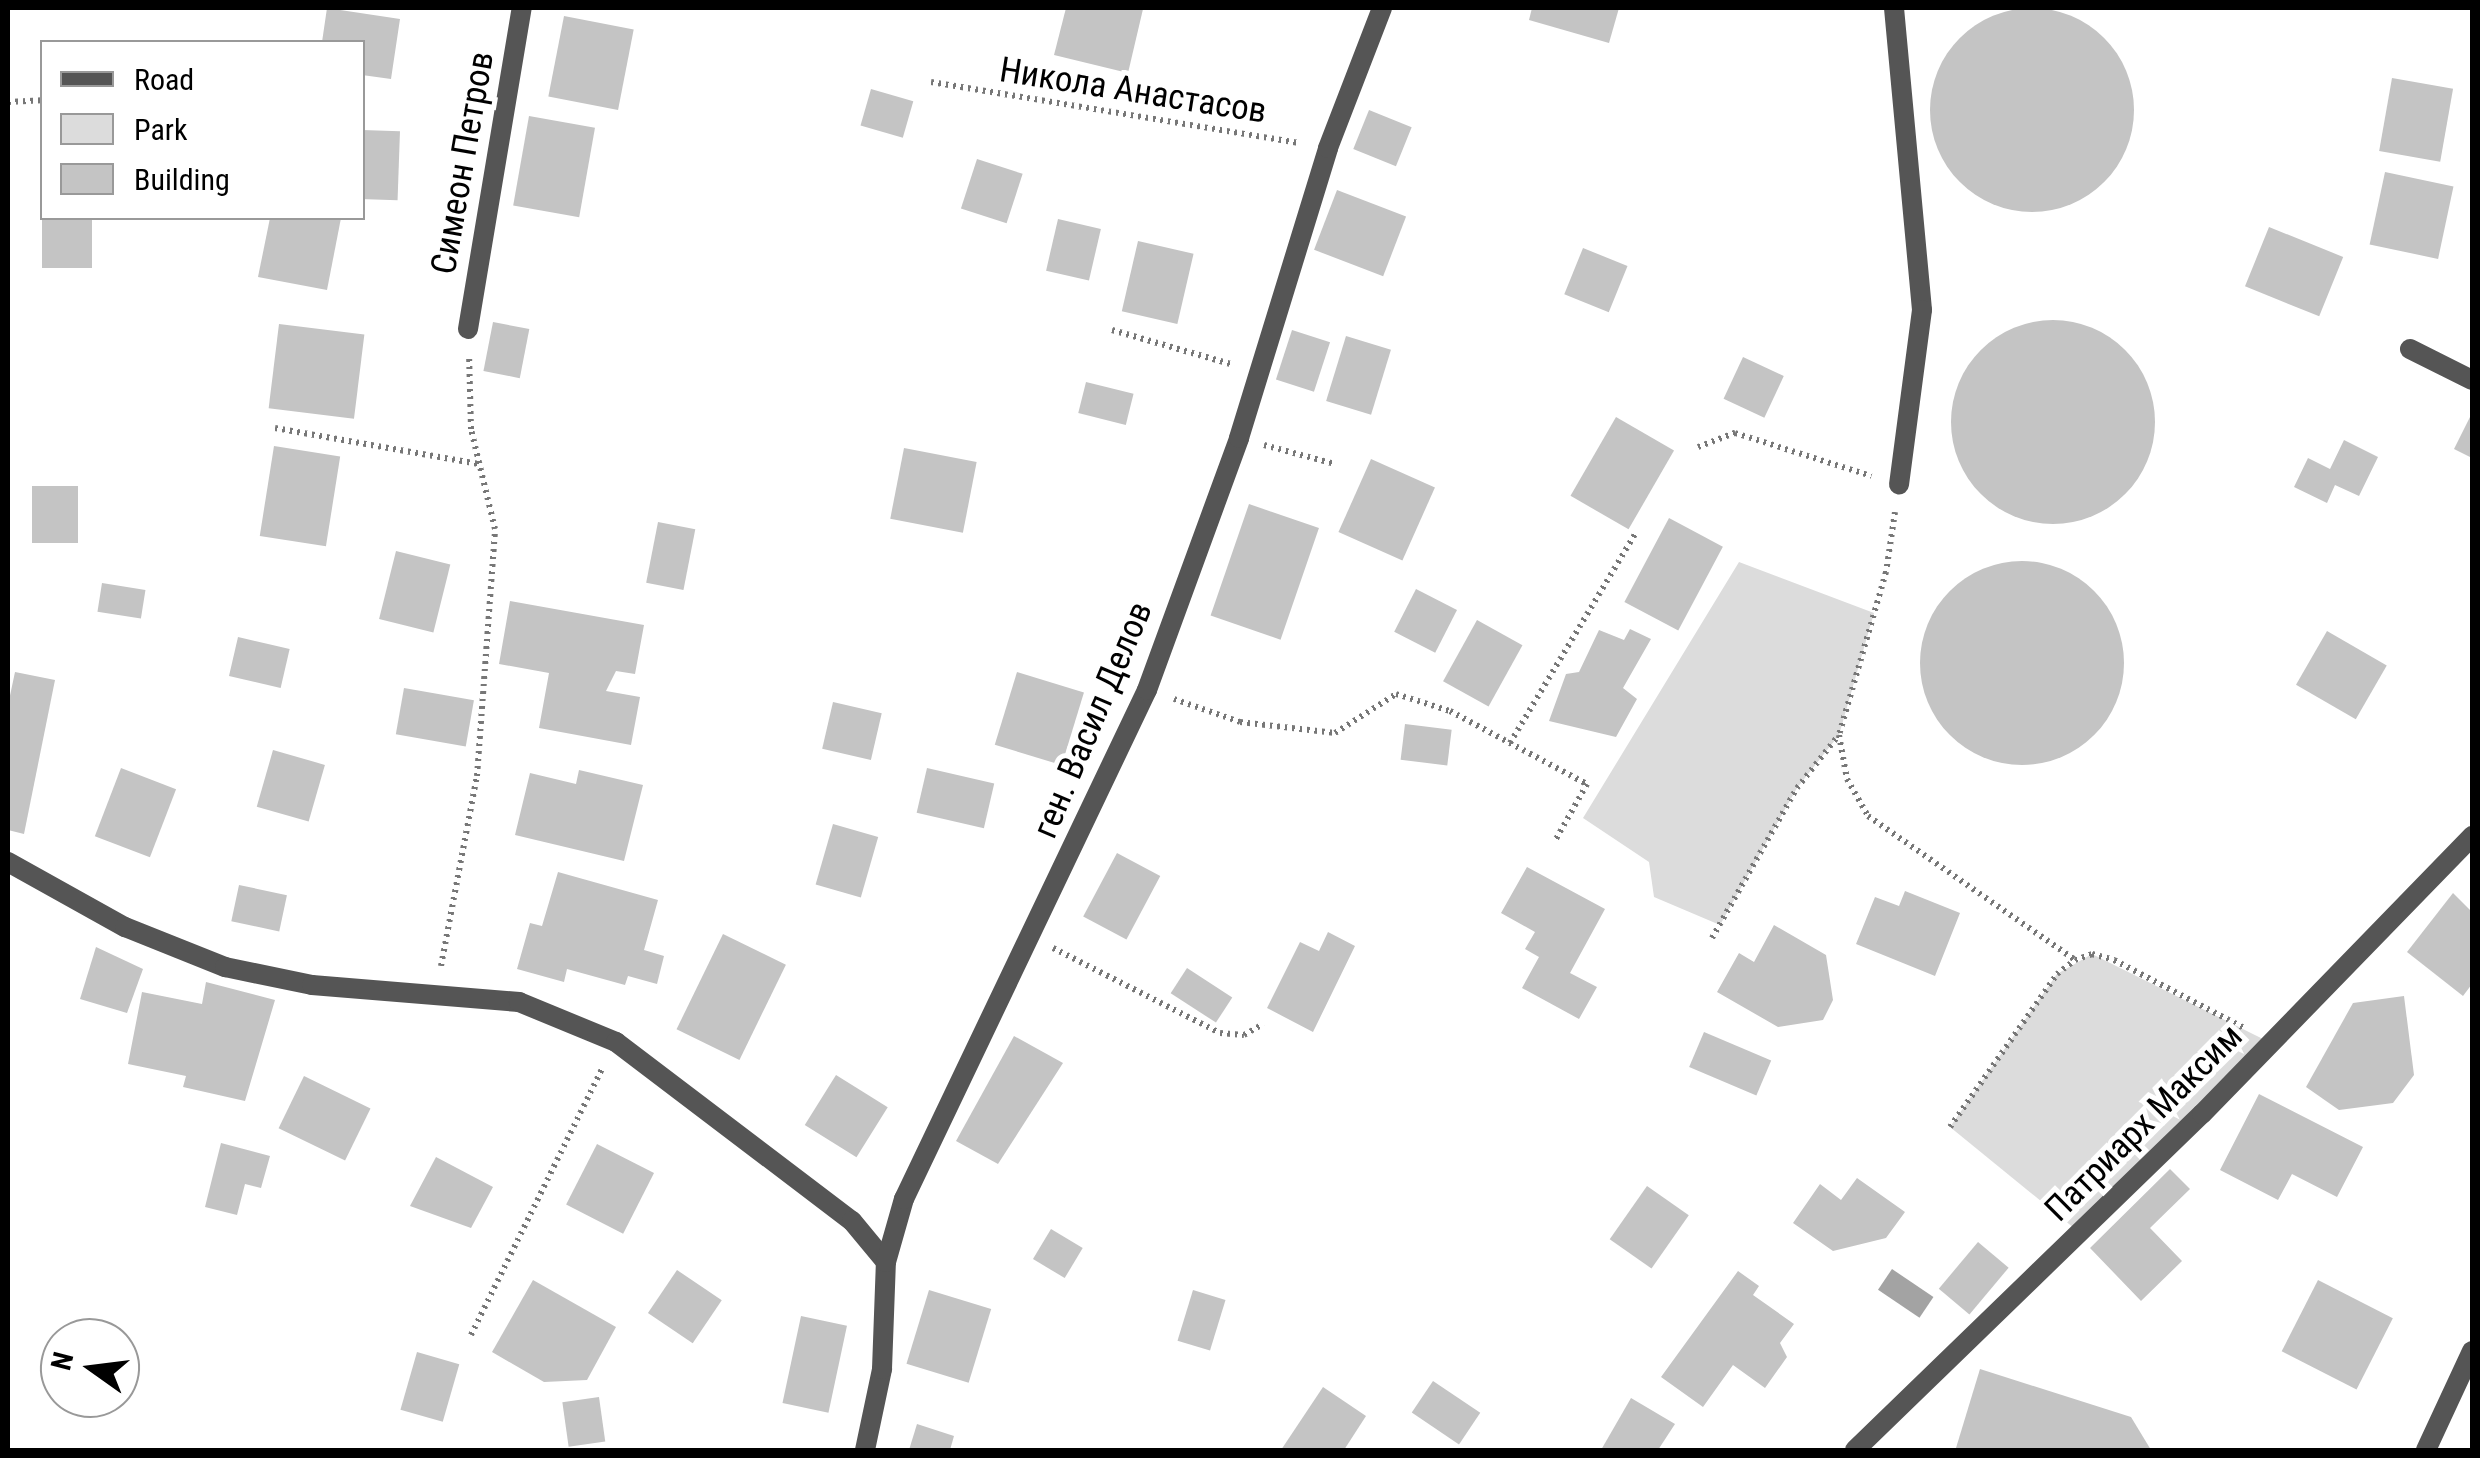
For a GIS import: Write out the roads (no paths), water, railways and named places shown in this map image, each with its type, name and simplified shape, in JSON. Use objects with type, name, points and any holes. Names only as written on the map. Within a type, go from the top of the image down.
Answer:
[{"type":"street","name":"Симеон Петров","points":[[468,330],[522,8]]},
{"type":"street","name":"ген. Васил Делов","points":[[865,1450],[882,1369],[886,1262],[904,1199],[1033,938],[1146,690],[1239,438],[1328,148],[1382,8]]},
{"type":"street","points":[[1894,8],[1922,310],[1899,484]]},
{"type":"street","points":[[2410,348],[2472,380]]},
{"type":"street","name":"Патриарх Максим","points":[[1855,1450],[2271,1043],[2472,836]]},
{"type":"street","points":[[8,862],[126,927],[225,967],[312,985],[437,992],[520,1002],[616,1042],[852,1221],[886,1262]]},
{"type":"street","points":[[2426,1450],[2472,1351]]}]
